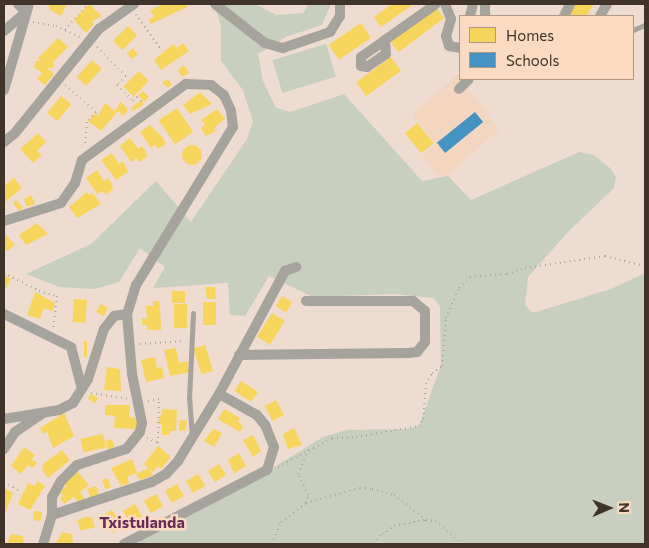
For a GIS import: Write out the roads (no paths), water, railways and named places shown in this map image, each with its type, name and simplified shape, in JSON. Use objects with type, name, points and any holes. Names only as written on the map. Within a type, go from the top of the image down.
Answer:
[{"type":"street","points":[[18,4],[26,12]]},
{"type":"street","points":[[215,4],[265,43],[283,48],[330,32],[340,16],[340,4]]},
{"type":"street","points":[[385,40],[436,4]]},
{"type":"street","points":[[445,4],[451,19],[446,36],[449,46],[459,48]]},
{"type":"street","points":[[601,15],[607,4]]},
{"type":"street","points":[[4,142],[16,133],[90,41],[132,5]]},
{"type":"street","points":[[4,31],[26,12]]},
{"type":"street","points":[[4,90],[26,12]]},
{"type":"street","points":[[4,221],[61,203],[75,183],[82,160],[186,84],[211,85],[224,95],[232,111],[233,127],[136,285],[126,314],[132,374],[142,422],[140,432],[126,449],[78,465],[52,497],[52,515],[43,544]]},
{"type":"street","points":[[52,515],[152,482],[178,461],[219,394],[285,271],[296,267]]},
{"type":"street","points":[[239,355],[408,353],[417,352],[425,342],[425,311],[413,301],[306,301]]},
{"type":"street","points":[[4,314],[71,347],[86,391]]},
{"type":"street","points":[[4,419],[43,413],[73,403],[86,391],[104,329],[114,316],[126,314]]},
{"type":"street","points":[[124,544],[255,478],[270,465],[274,448],[258,415],[219,394]]},
{"type":"street","points":[[4,449],[15,432],[43,413]]},
{"type":"lane","points":[[192,438],[189,399],[193,313]]},
{"type":"district","name":"Txistulanda","points":[[142,522]]}]
